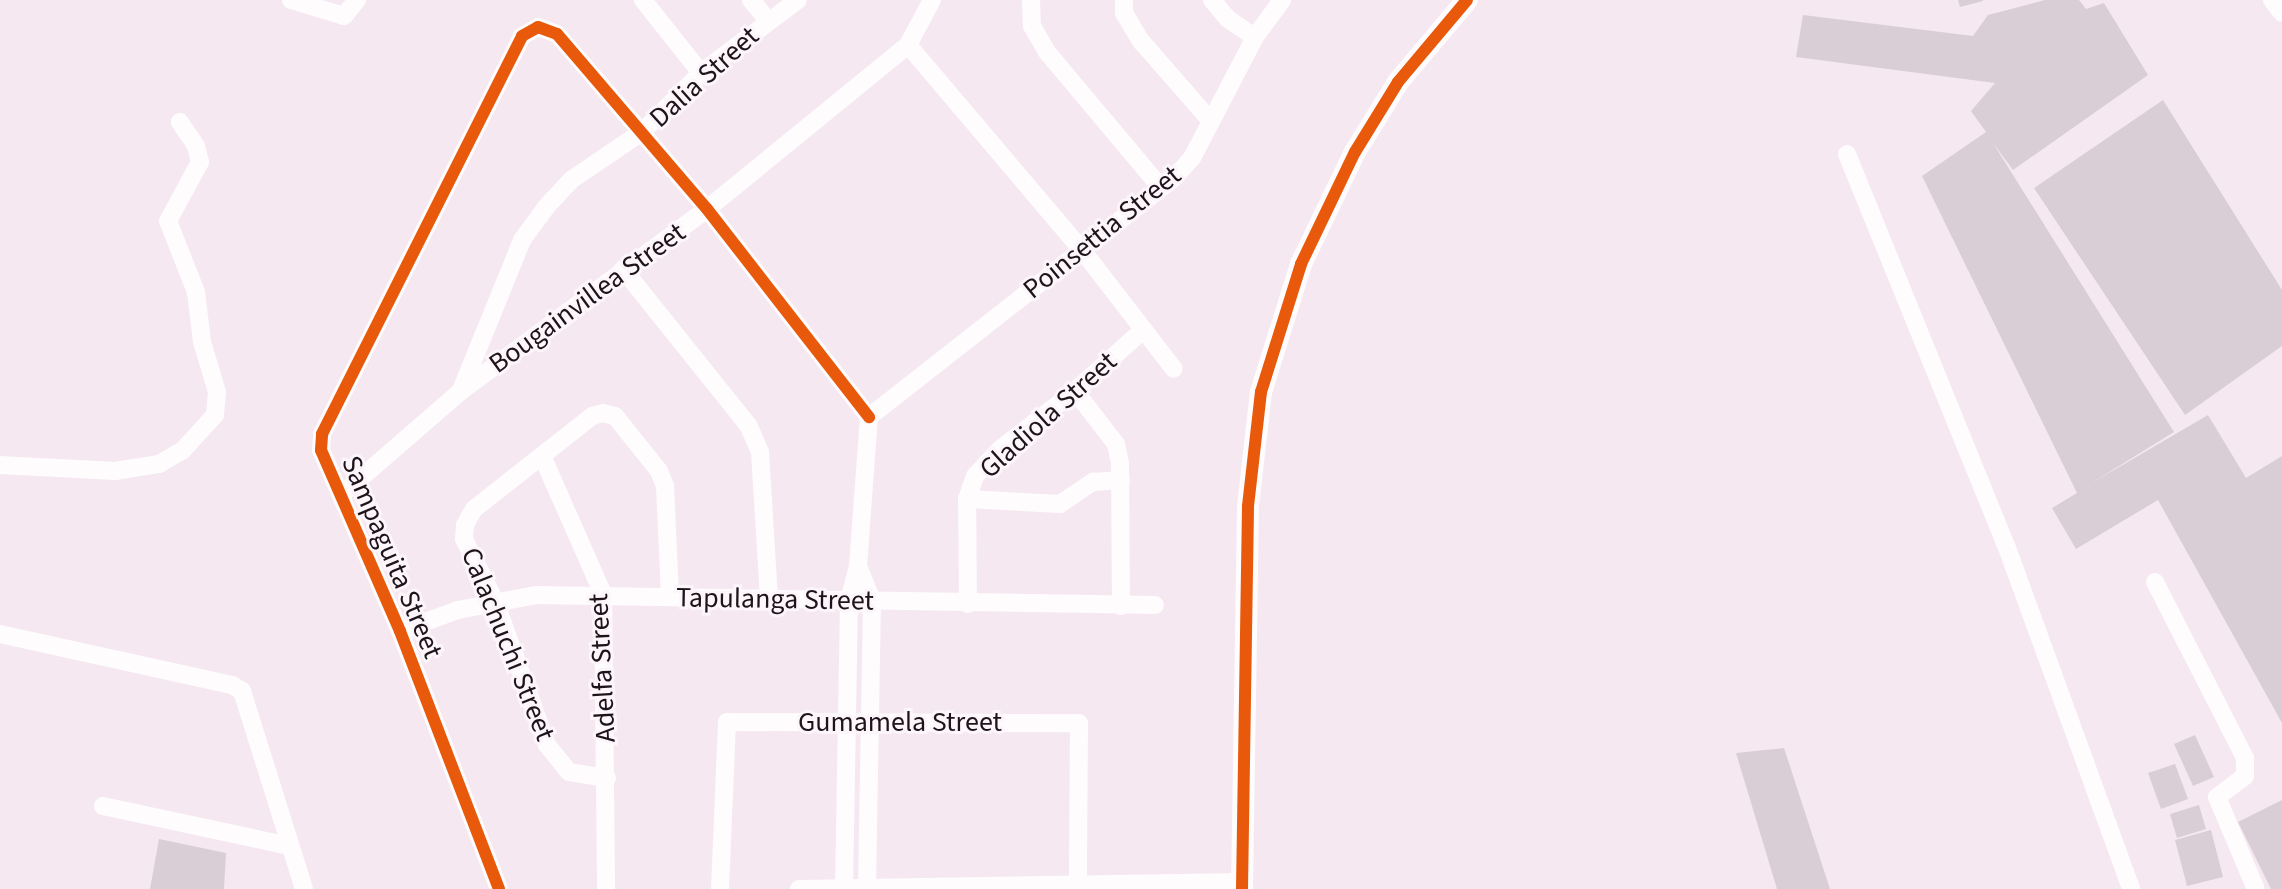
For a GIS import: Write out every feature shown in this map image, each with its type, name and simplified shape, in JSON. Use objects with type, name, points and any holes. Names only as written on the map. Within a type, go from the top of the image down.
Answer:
[{"type":"street","points":[[291,0],[344,16],[357,0]]},
{"type":"street","points":[[643,0],[701,73]]},
{"type":"street","points":[[751,0],[768,20]]},
{"type":"street","name":"Dalia Street","points":[[461,391],[522,240],[571,180],[642,132],[701,73],[798,0]]},
{"type":"street","name":"Bougainvillea Street","points":[[341,495],[461,391],[707,209],[908,45],[932,0]]},
{"type":"street","points":[[1031,0],[1032,26],[1047,52],[1161,188]]},
{"type":"street","points":[[1124,0],[1124,13],[1141,41],[1210,120]]},
{"type":"street","points":[[1212,0],[1228,19],[1255,37]]},
{"type":"street","name":"Poinsettia Street","points":[[869,417],[1161,188],[1192,158],[1255,37],[1282,0]]},
{"type":"street","points":[[799,889],[1242,886],[1248,506],[1261,392],[1301,264],[1355,152],[1398,82],[1467,0]]},
{"type":"street","points":[[2272,0],[2282,13]]},
{"type":"street","name":"Sampaguita Street","points":[[499,889],[400,631],[321,450],[322,434],[522,36],[538,27],[557,34],[642,132]]},
{"type":"street","points":[[908,45],[1082,250],[1174,369]]},
{"type":"street","points":[[0,465],[115,471],[159,464],[183,450],[215,415],[217,392],[202,342],[196,292],[168,221],[200,162],[196,146],[180,122]]},
{"type":"street","points":[[642,132],[707,209],[869,417],[858,566],[849,600],[844,889]]},
{"type":"street","points":[[1847,154],[2006,545],[2131,889]]},
{"type":"street","points":[[623,269],[748,425],[754,438],[760,452],[769,598]]},
{"type":"street","name":"Gladiola Street","points":[[968,604],[967,499],[975,476],[999,450],[1075,391],[1143,330]]},
{"type":"street","points":[[1075,391],[1116,444],[1121,480],[1121,606]]},
{"type":"street","name":"Calachuchi Street","points":[[607,778],[569,772],[547,745],[495,601],[464,539],[465,525],[474,509],[543,458],[592,416],[603,413],[615,416],[659,471],[665,486],[670,597]]},
{"type":"street","name":"Adelfa Street","points":[[543,458],[603,594],[606,889]]},
{"type":"street","points":[[967,499],[1060,504],[1093,482],[1121,480]]},
{"type":"street","points":[[858,566],[872,600],[867,888]]},
{"type":"street","points":[[2155,582],[2245,758],[2245,776],[2217,797],[2252,888]]},
{"type":"street","name":"Tapulanga Street","points":[[400,631],[495,601],[536,595],[1155,605]]},
{"type":"street","points":[[0,634],[232,685],[242,691],[304,889]]},
{"type":"street","name":"Gumamela Street","points":[[720,889],[727,722],[1079,723],[1078,885]]},
{"type":"street","points":[[103,806],[289,846]]},
{"type":"building","points":[[1958,0],[1983,0],[1983,1],[1960,7]]},
{"type":"building","points":[[2045,0],[2079,0],[2086,9],[2104,3],[2148,75],[2013,170],[1993,143],[2174,432],[2090,484],[2208,415],[2246,478],[2282,456],[2282,723],[2158,500],[2076,549],[2052,508],[2077,493],[1922,176],[1986,132],[1971,111],[1995,83],[1796,57],[1803,15],[1973,36],[1988,15]]},
{"type":"building","points":[[2163,100],[2282,290],[2282,346],[2185,415],[2034,188]]},
{"type":"building","points":[[2195,735],[2214,777],[2193,786],[2174,744]]},
{"type":"building","points":[[1784,748],[1830,889],[1777,889],[1736,753]]},
{"type":"building","points":[[2175,764],[2188,799],[2161,809],[2148,773]]},
{"type":"building","points":[[2282,800],[2282,889],[2271,889],[2238,822]]},
{"type":"building","points":[[2199,805],[2206,829],[2177,838],[2170,814]]},
{"type":"building","points":[[2211,830],[2223,877],[2187,886],[2175,840]]},
{"type":"building","points":[[159,839],[226,853],[224,889],[150,889]]},
{"type":"cycle path","points":[[1242,889],[1248,506],[1261,392],[1301,264],[1355,152],[1398,82],[1467,0]]},
{"type":"cycle path","points":[[499,889],[400,631],[321,450],[322,434],[522,36],[538,27],[557,34],[707,209],[869,417]]}]
